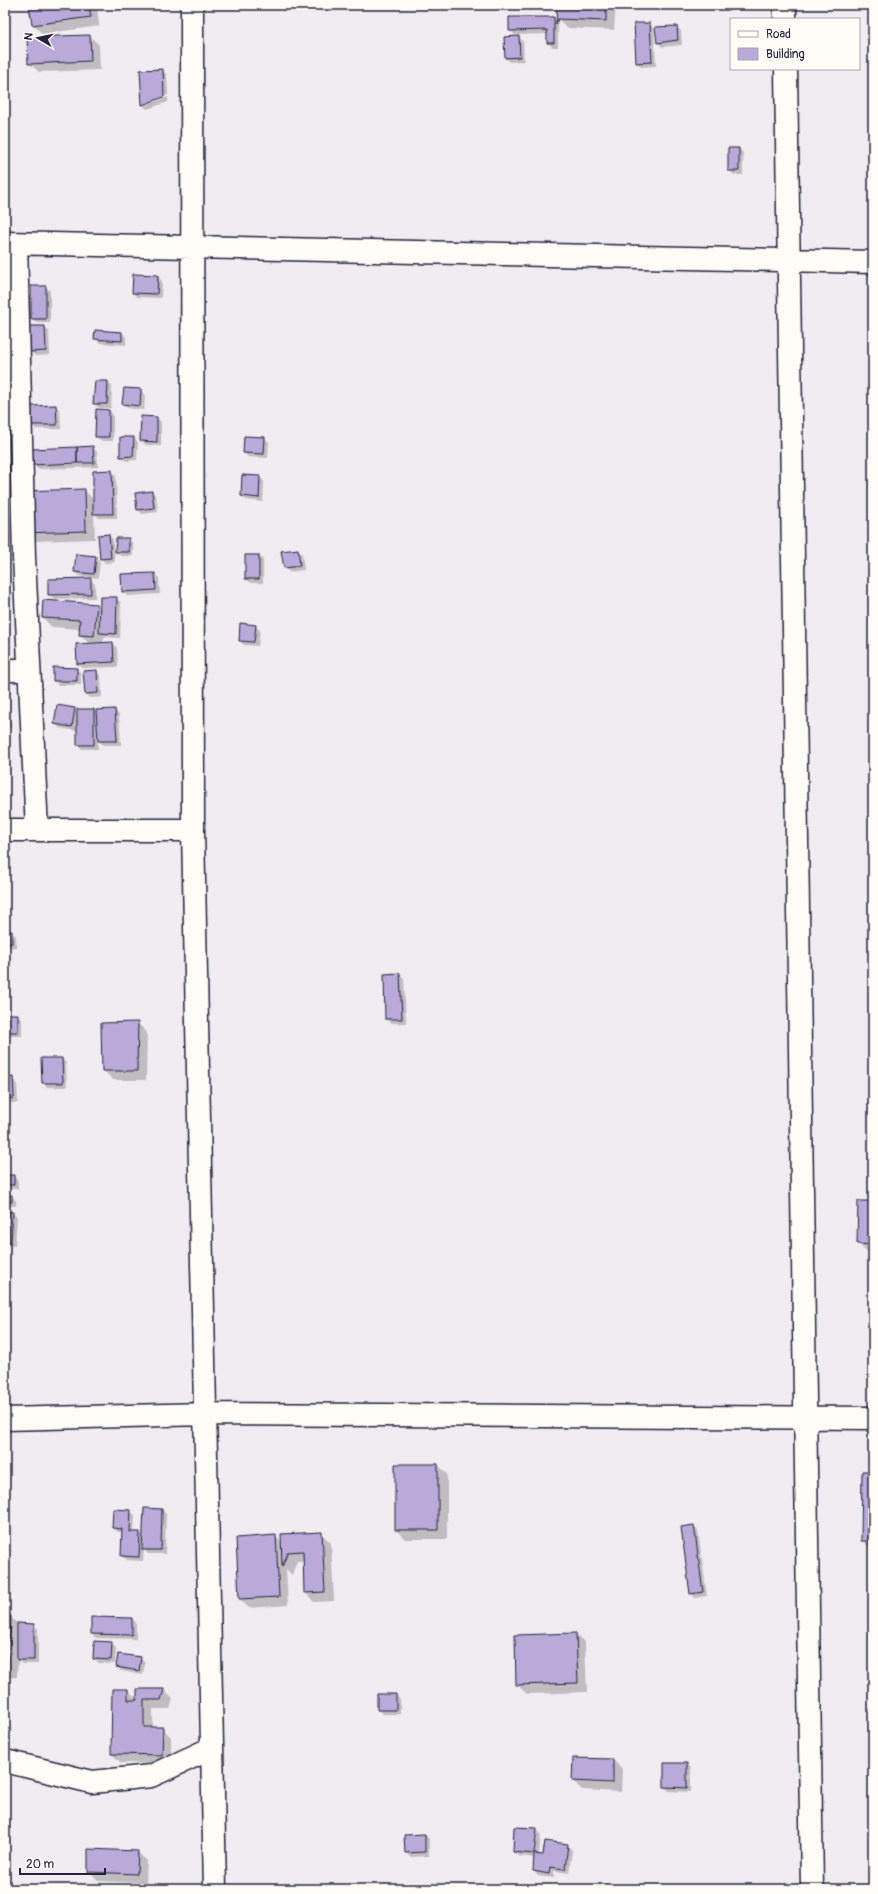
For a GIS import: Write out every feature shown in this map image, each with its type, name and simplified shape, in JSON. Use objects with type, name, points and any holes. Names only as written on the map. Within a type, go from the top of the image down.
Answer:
[{"type":"street","points":[[192,5],[192,830],[206,1414],[215,1889]]},
{"type":"street","points":[[785,5],[785,18]]},
{"type":"street","points":[[786,70],[812,1889]]},
{"type":"street","points":[[37,830],[11,243],[873,262]]},
{"type":"street","points":[[5,670],[29,670]]},
{"type":"street","points":[[5,830],[192,830]]},
{"type":"street","points":[[5,1419],[206,1414],[873,1418]]},
{"type":"street","points":[[5,1761],[92,1782],[151,1776],[212,1748]]},
{"type":"building","points":[[29,5],[89,5],[91,17],[32,25]]},
{"type":"building","points":[[557,5],[606,5],[606,21],[558,19],[556,24]]},
{"type":"building","points":[[509,17],[554,17],[554,43],[547,43],[547,30],[509,31]]},
{"type":"building","points":[[634,23],[650,23],[652,62],[636,63]]},
{"type":"building","points":[[677,26],[678,40],[657,43],[655,27]]},
{"type":"building","points":[[90,35],[91,61],[28,64],[27,37]]},
{"type":"building","points":[[519,36],[520,57],[505,58],[504,37]]},
{"type":"building","points":[[163,69],[164,97],[142,105],[140,70]]},
{"type":"building","points":[[728,148],[739,148],[739,171],[728,171]]},
{"type":"building","points":[[133,274],[158,275],[157,294],[132,293]]},
{"type":"building","points":[[31,286],[46,286],[46,319],[31,319]]},
{"type":"building","points":[[29,326],[45,326],[46,351],[30,352]]},
{"type":"building","points":[[95,330],[122,332],[122,341],[94,339]]},
{"type":"building","points":[[95,381],[108,381],[107,404],[93,404]]},
{"type":"building","points":[[124,388],[141,389],[140,406],[122,404]]},
{"type":"building","points":[[56,405],[57,425],[31,425],[31,406]]},
{"type":"building","points":[[96,409],[109,410],[109,437],[95,437]]},
{"type":"building","points":[[141,416],[157,417],[157,442],[140,441]]},
{"type":"building","points":[[244,436],[265,437],[264,454],[243,453]]},
{"type":"building","points":[[120,437],[134,437],[133,456],[120,457]]},
{"type":"building","points":[[93,446],[94,463],[77,463],[77,447]]},
{"type":"building","points":[[77,447],[77,463],[33,465],[32,449]]},
{"type":"building","points":[[112,470],[113,514],[93,514],[93,471]]},
{"type":"building","points":[[242,475],[260,476],[259,498],[241,496]]},
{"type":"building","points":[[85,489],[86,531],[23,533],[22,491]]},
{"type":"building","points":[[152,491],[154,508],[137,510],[135,493]]},
{"type":"building","points":[[109,534],[111,558],[100,559],[98,535]]},
{"type":"building","points":[[116,538],[129,538],[129,552],[115,552]]},
{"type":"building","points":[[298,549],[300,566],[284,568],[281,551]]},
{"type":"building","points":[[76,554],[96,556],[94,574],[74,572]]},
{"type":"building","points":[[245,555],[259,555],[259,579],[245,579]]},
{"type":"building","points":[[155,573],[156,590],[122,592],[121,574]]},
{"type":"building","points":[[91,578],[91,594],[48,595],[48,579]]},
{"type":"building","points":[[100,597],[117,597],[116,634],[99,633]]},
{"type":"building","points":[[43,600],[97,604],[94,636],[79,635],[80,620],[42,618]]},
{"type":"building","points":[[240,623],[256,625],[254,642],[239,641]]},
{"type":"building","points":[[113,642],[114,662],[77,664],[76,644]]},
{"type":"building","points":[[53,667],[77,668],[77,681],[53,681]]},
{"type":"building","points":[[97,670],[98,693],[85,694],[83,671]]},
{"type":"building","points":[[57,705],[75,708],[72,727],[54,724]]},
{"type":"building","points":[[77,709],[94,709],[94,745],[77,745]]},
{"type":"building","points":[[115,709],[117,741],[98,741],[96,710]]},
{"type":"building","points":[[5,931],[12,931],[12,943],[5,944]]},
{"type":"building","points":[[400,973],[402,1019],[385,1019],[384,974]]},
{"type":"building","points":[[5,1014],[18,1014],[18,1032],[5,1032]]},
{"type":"building","points":[[138,1022],[137,1071],[102,1071],[101,1023]]},
{"type":"building","points":[[41,1058],[62,1058],[63,1083],[42,1083]]},
{"type":"building","points":[[13,1077],[14,1098],[5,1099],[5,1078]]},
{"type":"building","points":[[5,1175],[14,1175],[14,1185],[5,1185]]},
{"type":"building","points":[[5,1195],[12,1195],[12,1202],[5,1202]]},
{"type":"building","points":[[858,1201],[873,1201],[873,1245],[857,1244]]},
{"type":"building","points":[[5,1211],[13,1212],[11,1242],[5,1242]]},
{"type":"building","points":[[395,1464],[438,1464],[438,1530],[395,1530]]},
{"type":"building","points":[[862,1471],[873,1471],[873,1541],[861,1541]]},
{"type":"building","points":[[144,1508],[162,1509],[161,1550],[142,1550]]},
{"type":"building","points":[[113,1509],[131,1510],[130,1532],[140,1532],[139,1557],[121,1556],[122,1529],[112,1528]]},
{"type":"building","points":[[694,1525],[703,1592],[690,1594],[681,1527]]},
{"type":"building","points":[[322,1532],[325,1592],[304,1593],[303,1551],[288,1552],[282,1567],[281,1534]]},
{"type":"building","points":[[276,1535],[279,1597],[239,1599],[236,1538]]},
{"type":"building","points":[[11,1616],[8,1668],[5,1668],[5,1617]]},
{"type":"building","points":[[91,1617],[132,1618],[132,1635],[91,1634]]},
{"type":"building","points":[[17,1623],[34,1624],[34,1660],[17,1660]]},
{"type":"building","points":[[576,1633],[578,1683],[516,1685],[515,1635]]},
{"type":"building","points":[[94,1641],[112,1642],[111,1660],[93,1659]]},
{"type":"building","points":[[118,1654],[141,1657],[139,1671],[116,1667]]},
{"type":"building","points":[[112,1689],[128,1689],[128,1700],[137,1700],[137,1689],[164,1689],[161,1700],[144,1700],[144,1727],[163,1727],[162,1755],[111,1754]]},
{"type":"building","points":[[377,1694],[396,1694],[396,1710],[377,1710]]},
{"type":"building","points":[[573,1758],[613,1759],[613,1783],[572,1781]]},
{"type":"building","points":[[664,1763],[687,1763],[687,1788],[664,1787]]},
{"type":"building","points":[[514,1827],[537,1828],[534,1854],[513,1852]]},
{"type":"building","points":[[425,1834],[425,1852],[405,1853],[404,1835]]},
{"type":"building","points":[[545,1841],[568,1844],[565,1869],[550,1867],[549,1874],[533,1871],[534,1854],[543,1855]]},
{"type":"building","points":[[88,1849],[138,1851],[137,1874],[88,1872]]}]
